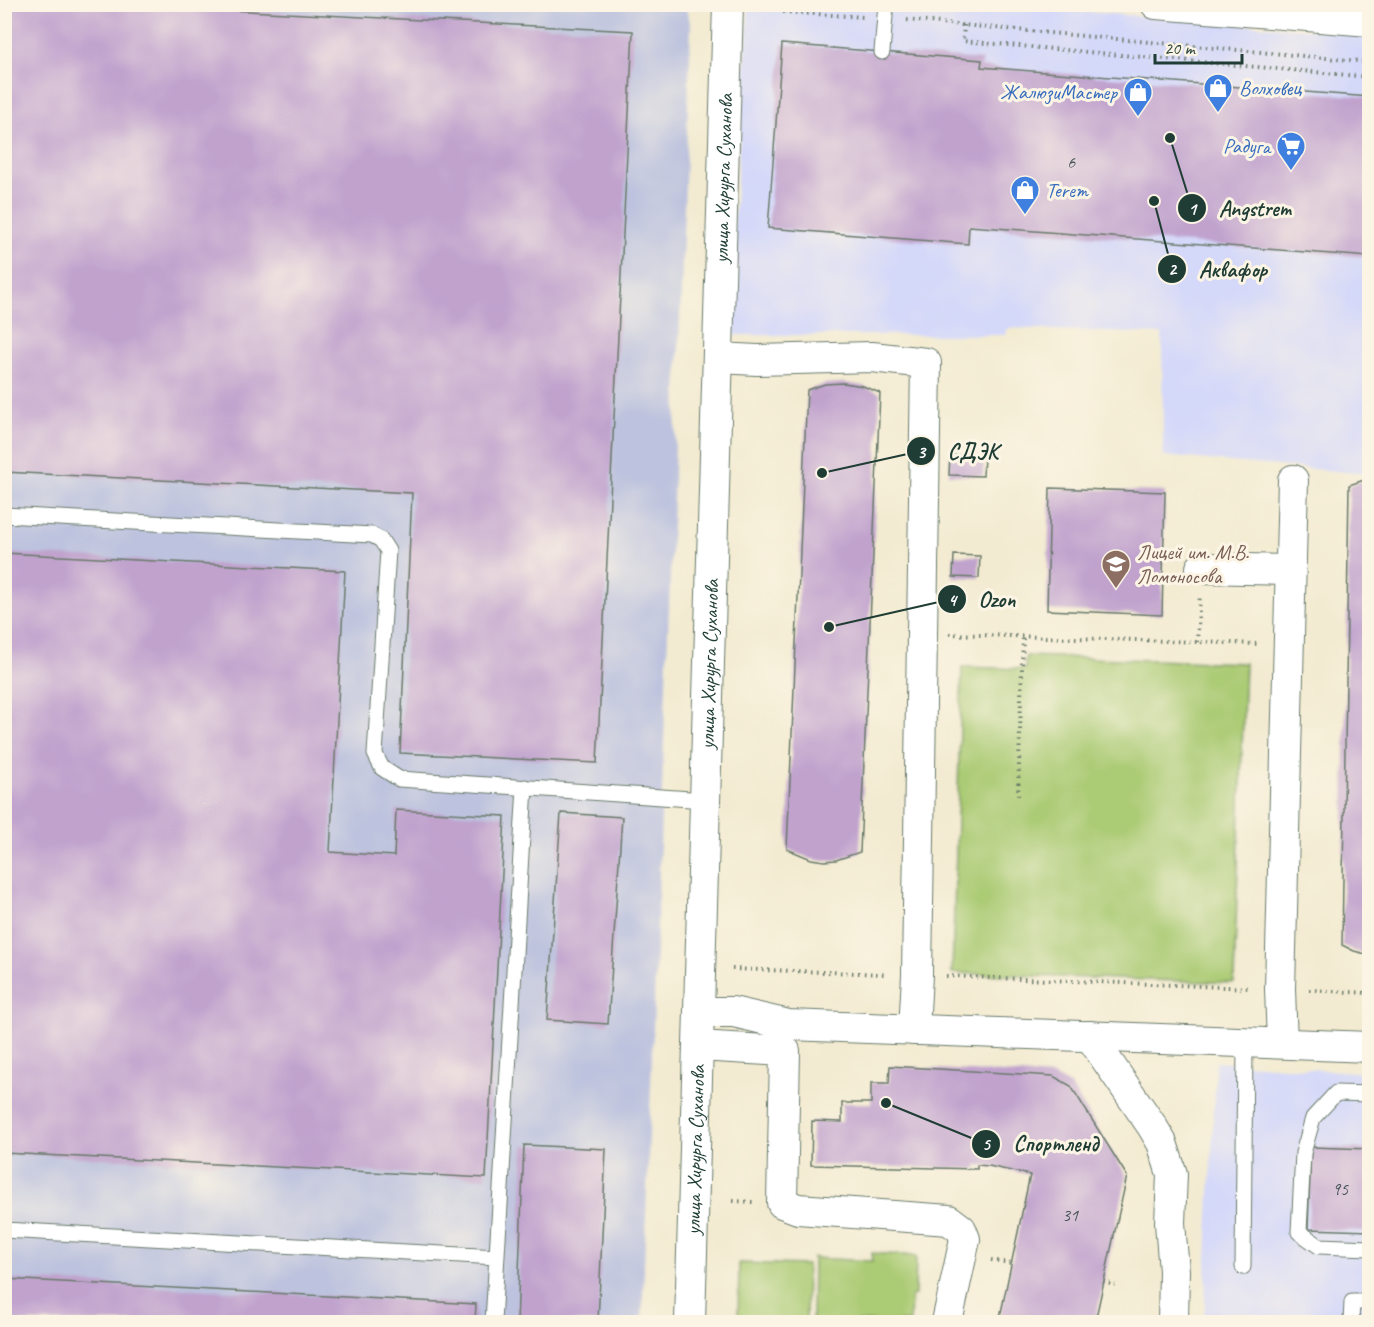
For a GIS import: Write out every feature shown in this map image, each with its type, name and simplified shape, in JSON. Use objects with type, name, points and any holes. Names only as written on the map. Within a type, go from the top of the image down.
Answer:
[{"type":"street","name":"улица Хирурга Суханова","points":[[690,1323],[728,4]]},
{"type":"street","points":[[1156,4],[1370,21]]},
{"type":"street","points":[[718,358],[757,360],[872,357],[926,363],[917,975],[914,1030]]},
{"type":"street","points":[[1282,1043],[1280,989],[1293,480]]},
{"type":"street","points":[[1201,568],[1290,570]]},
{"type":"street","points":[[699,1012],[733,1012],[789,1025],[1370,1047]]},
{"type":"street","points":[[1090,1036],[1152,1126],[1162,1143],[1172,1174],[1170,1223],[1174,1271],[1173,1323]]},
{"type":"street","points":[[698,1046],[785,1050],[782,1203],[798,1209],[949,1220],[961,1229],[965,1239],[947,1323]]},
{"type":"lane","points":[[882,52],[885,11]]},
{"type":"lane","points":[[4,515],[372,535],[381,540],[388,551],[375,754],[382,768],[399,779],[705,800]]},
{"type":"lane","points":[[494,1323],[525,787]]},
{"type":"lane","points":[[1243,1267],[1245,1042]]},
{"type":"lane","points":[[1370,1094],[1336,1094],[1313,1118],[1303,1153],[1299,1232],[1319,1246],[1370,1248]]},
{"type":"lane","points":[[4,1230],[497,1257]]},
{"type":"lane","points":[[1351,1323],[1352,1302],[1370,1302]]},
{"type":"path","points":[[783,12],[885,11],[964,25],[1370,62]]},
{"type":"path","points":[[964,25],[963,41],[1370,77]]},
{"type":"path","points":[[1197,642],[1201,568]]},
{"type":"path","points":[[921,633],[1288,645]]},
{"type":"path","points":[[1018,796],[1023,636]]},
{"type":"path","points":[[732,969],[1370,993]]},
{"type":"path","points":[[733,1201],[745,1202]]},
{"type":"path","points":[[1104,1282],[1115,1285]]},
{"type":"shaded area","points":[[5,5],[685,5],[691,26],[642,1322],[5,1322]]},
{"type":"shaded area","points":[[749,5],[1001,5],[1369,34],[1369,474],[1163,456],[1162,334],[1007,328],[1006,335],[726,335]]},
{"type":"shaded area","points":[[1216,1062],[1369,1073],[1369,1322],[1204,1322]]},
{"type":"green space","points":[[1026,656],[1245,663],[1234,983],[952,973],[962,667],[1025,669]]},
{"type":"green space","points":[[872,1253],[916,1256],[915,1295],[911,1296],[910,1322],[812,1322],[813,1258],[872,1261]]},
{"type":"green space","points":[[739,1263],[807,1265],[806,1322],[738,1322]]},
{"type":"building","points":[[4,4],[112,4],[633,31],[597,763],[400,753],[412,493],[4,472]]},
{"type":"building","points":[[782,44],[982,60],[981,67],[1370,97],[1370,257],[969,226],[968,244],[768,228]]},
{"type":"building","points":[[844,383],[863,386],[880,393],[860,852],[836,860],[824,861],[811,859],[787,849],[807,390],[825,384]]},
{"type":"building","points":[[950,455],[984,456],[983,476],[949,475]]},
{"type":"building","points":[[1370,479],[1370,955],[1342,945],[1349,485]]},
{"type":"building","points":[[1050,488],[1165,492],[1162,615],[1047,610]]},
{"type":"building","points":[[4,553],[345,571],[330,852],[394,856],[396,810],[505,816],[486,1178],[4,1153]]},
{"type":"building","points":[[954,555],[980,556],[979,578],[953,577]]},
{"type":"building","points":[[561,813],[622,817],[608,1024],[547,1020]]},
{"type":"building","points":[[890,1066],[1053,1076],[1071,1086],[1127,1176],[1095,1322],[999,1322],[1030,1175],[977,1165],[977,1169],[811,1165],[812,1121],[842,1122],[842,1103],[871,1103],[871,1083],[889,1083]]},
{"type":"building","points":[[524,1145],[606,1149],[598,1322],[517,1322]]},
{"type":"building","points":[[1311,1147],[1370,1149],[1370,1231],[1308,1229]]},
{"type":"building","points":[[5,1279],[476,1304],[475,1322],[5,1322]]},
{"type":"place","name":"Волховец","points":[[1218,114]]},
{"type":"place","name":"ЖалюзиМастер","points":[[1138,118]]},
{"type":"place","name":"Angstrem","points":[[1170,138]]},
{"type":"place","name":"Радуга","points":[[1291,172]]},
{"type":"place","name":"Аквафор","points":[[1154,201]]},
{"type":"place","name":"Terem","points":[[1025,216]]},
{"type":"place","name":"СДЭК","points":[[822,473]]},
{"type":"place","name":"Лицей им. М.В. Ломоносова","points":[[1116,590]]},
{"type":"place","name":"Ozon","points":[[829,627]]},
{"type":"place","name":"Спортленд","points":[[886,1103]]}]
